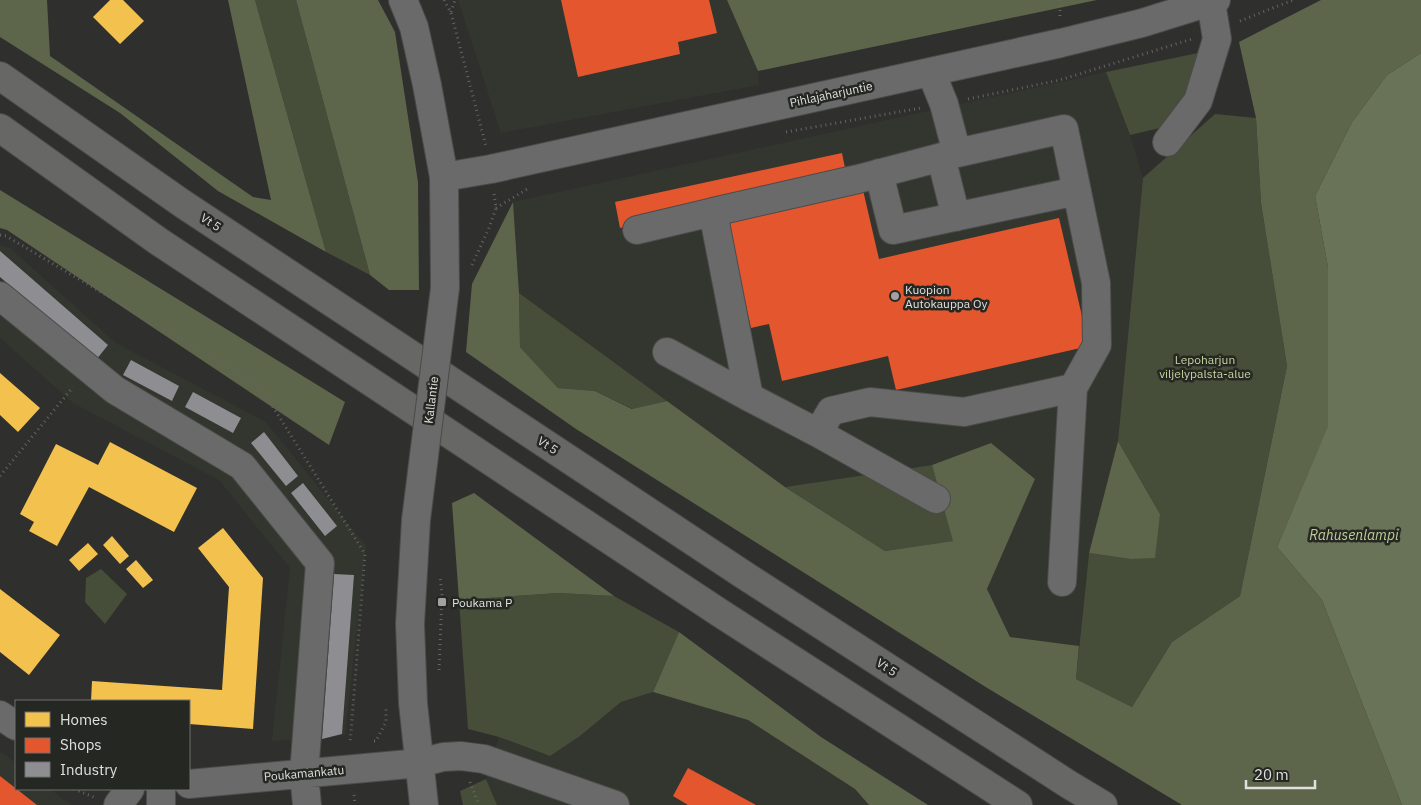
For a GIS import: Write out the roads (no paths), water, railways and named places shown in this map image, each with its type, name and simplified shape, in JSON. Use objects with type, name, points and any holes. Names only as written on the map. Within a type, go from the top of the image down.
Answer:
[{"type":"highway","name":"Vt 5","points":[[0,76],[232,236],[744,575],[1103,805]]},
{"type":"highway","points":[[0,128],[183,257],[720,613],[1018,805]]},
{"type":"street","name":"Kallantie","points":[[403,0],[414,27],[444,177],[446,288],[416,520],[410,624],[413,703],[424,805]]},
{"type":"street","name":"Pihlajaharjuntie","points":[[444,177],[491,169],[931,72],[1142,23],[1214,1]]},
{"type":"street","points":[[1167,142],[1198,101],[1217,39],[1214,1]]},
{"type":"street","points":[[931,72],[944,104],[956,217]]},
{"type":"street","points":[[637,230],[1064,129],[1096,283],[1097,345],[1072,388],[1062,582]]},
{"type":"street","points":[[879,174],[894,230],[1077,191]]},
{"type":"street","points":[[713,212],[749,397]]},
{"type":"street","points":[[0,296],[115,390],[242,466],[320,562],[304,774],[308,805]]},
{"type":"street","points":[[667,352],[936,499]]},
{"type":"street","points":[[818,433],[831,411],[870,402],[964,412],[1072,388]]},
{"type":"street","points":[[0,715],[15,725]]},
{"type":"street","name":"Poukamankatu","points":[[190,784],[420,763],[443,757],[460,756],[484,759],[615,805]]},
{"type":"street","points":[[161,790],[161,805]]},
{"type":"water","name":"Rahusenlampi","points":[[1421,53],[1421,805],[1402,805],[1322,600],[1277,547],[1328,426],[1328,267],[1315,196],[1352,122],[1387,75]]},
{"type":"place","name":"Kuopion Autokauppa Oy","points":[[895,296]]},
{"type":"place","name":"Poukama P","points":[[442,602]]},
{"type":"park label","name":"Lepoharjun viljelypalsta-alue","points":[[1205,366]]}]
